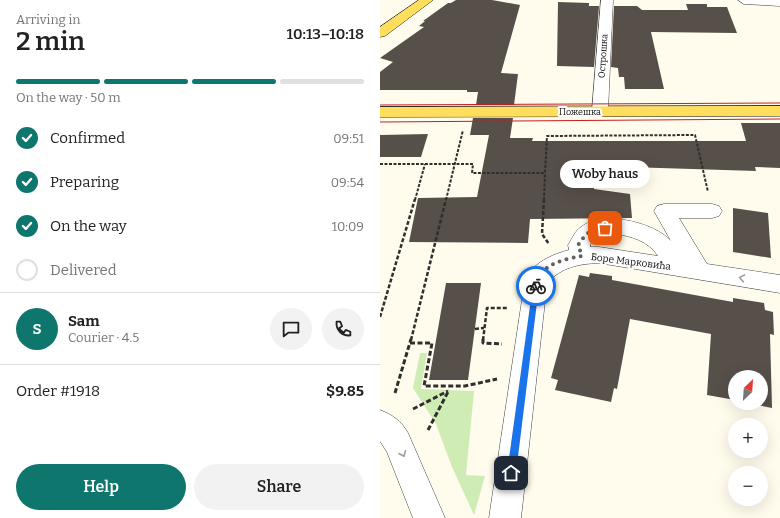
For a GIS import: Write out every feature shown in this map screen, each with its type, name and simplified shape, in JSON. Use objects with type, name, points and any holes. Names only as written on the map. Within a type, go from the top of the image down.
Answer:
[{"type":"main road","points":[[380,33],[427,0]]},
{"type":"main road","name":"Пожешка","points":[[380,112],[780,111]]},
{"type":"street","name":"Острошка","points":[[600,112],[607,0]]},
{"type":"street","points":[[744,0],[780,2]]},
{"type":"street","points":[[700,270],[664,211],[712,211]]},
{"type":"street","points":[[582,256],[578,245],[584,236],[591,230],[622,227],[638,230],[660,242],[676,266]]},
{"type":"street","name":"Боре Марковића","points":[[505,518],[536,280],[546,268],[561,261],[582,256],[599,255],[676,266],[780,284]]},
{"type":"street","points":[[380,424],[392,433],[398,443],[429,518]]},
{"type":"path","points":[[396,393],[410,343],[462,131]]},
{"type":"path","points":[[561,261],[542,234],[546,136],[695,135],[712,211]]},
{"type":"path","points":[[380,164],[473,164],[472,173],[545,173]]},
{"type":"path","points":[[380,317],[425,164]]},
{"type":"path","points":[[493,344],[483,344],[484,328],[487,308],[498,308]]},
{"type":"path","points":[[475,329],[484,328]]},
{"type":"path","points":[[410,343],[432,343],[424,386],[449,389],[500,378]]},
{"type":"path","points":[[413,409],[449,389]]},
{"type":"path","points":[[428,430],[449,389]]},
{"type":"green space","points":[[420,353],[427,353],[421,389],[474,391],[466,475],[485,476],[474,515],[452,467],[436,424],[413,388]]},
{"type":"building","points":[[456,0],[492,0],[520,5],[501,73],[518,74],[514,105],[476,105],[478,92],[467,92],[467,90],[380,90],[380,72],[393,62],[380,58],[424,27],[419,26],[425,21],[423,21],[448,3]]},
{"type":"building","points":[[558,2],[589,3],[589,6],[599,6],[594,67],[557,66]]},
{"type":"building","points":[[686,4],[707,4],[707,7],[727,7],[737,33],[651,32],[664,89],[625,89],[624,77],[619,77],[618,68],[611,67],[614,6],[637,6],[642,10],[688,10]]},
{"type":"building","points":[[473,118],[513,118],[510,138],[533,138],[532,141],[746,141],[741,123],[780,123],[780,168],[755,167],[756,171],[596,166],[594,189],[630,194],[632,218],[530,219],[528,243],[409,242],[418,198],[477,197],[489,135],[470,135]]},
{"type":"building","points":[[428,134],[421,157],[380,157],[380,135]]},
{"type":"building","points":[[733,208],[768,213],[771,258],[733,252]]},
{"type":"building","points":[[590,273],[612,276],[612,280],[733,302],[733,298],[764,303],[765,310],[773,312],[774,335],[770,334],[772,408],[768,407],[768,370],[728,370],[728,399],[707,395],[711,334],[630,319],[617,389],[614,388],[611,402],[555,390],[558,380],[551,378],[579,275],[589,277]]},
{"type":"building","points":[[446,283],[481,283],[468,380],[429,380]]},
{"type":"tram line","points":[[380,105],[780,103]]},
{"type":"tram line","points":[[380,122],[780,119]]},
{"type":"way so far","points":[[536,286],[536,280],[546,268],[565,259],[582,256],[578,245],[584,236],[591,230],[605,228]]},
{"type":"place","name":"Woby haus","points":[[605,228]]},
{"type":"route","points":[[511,473],[536,286]]}]
